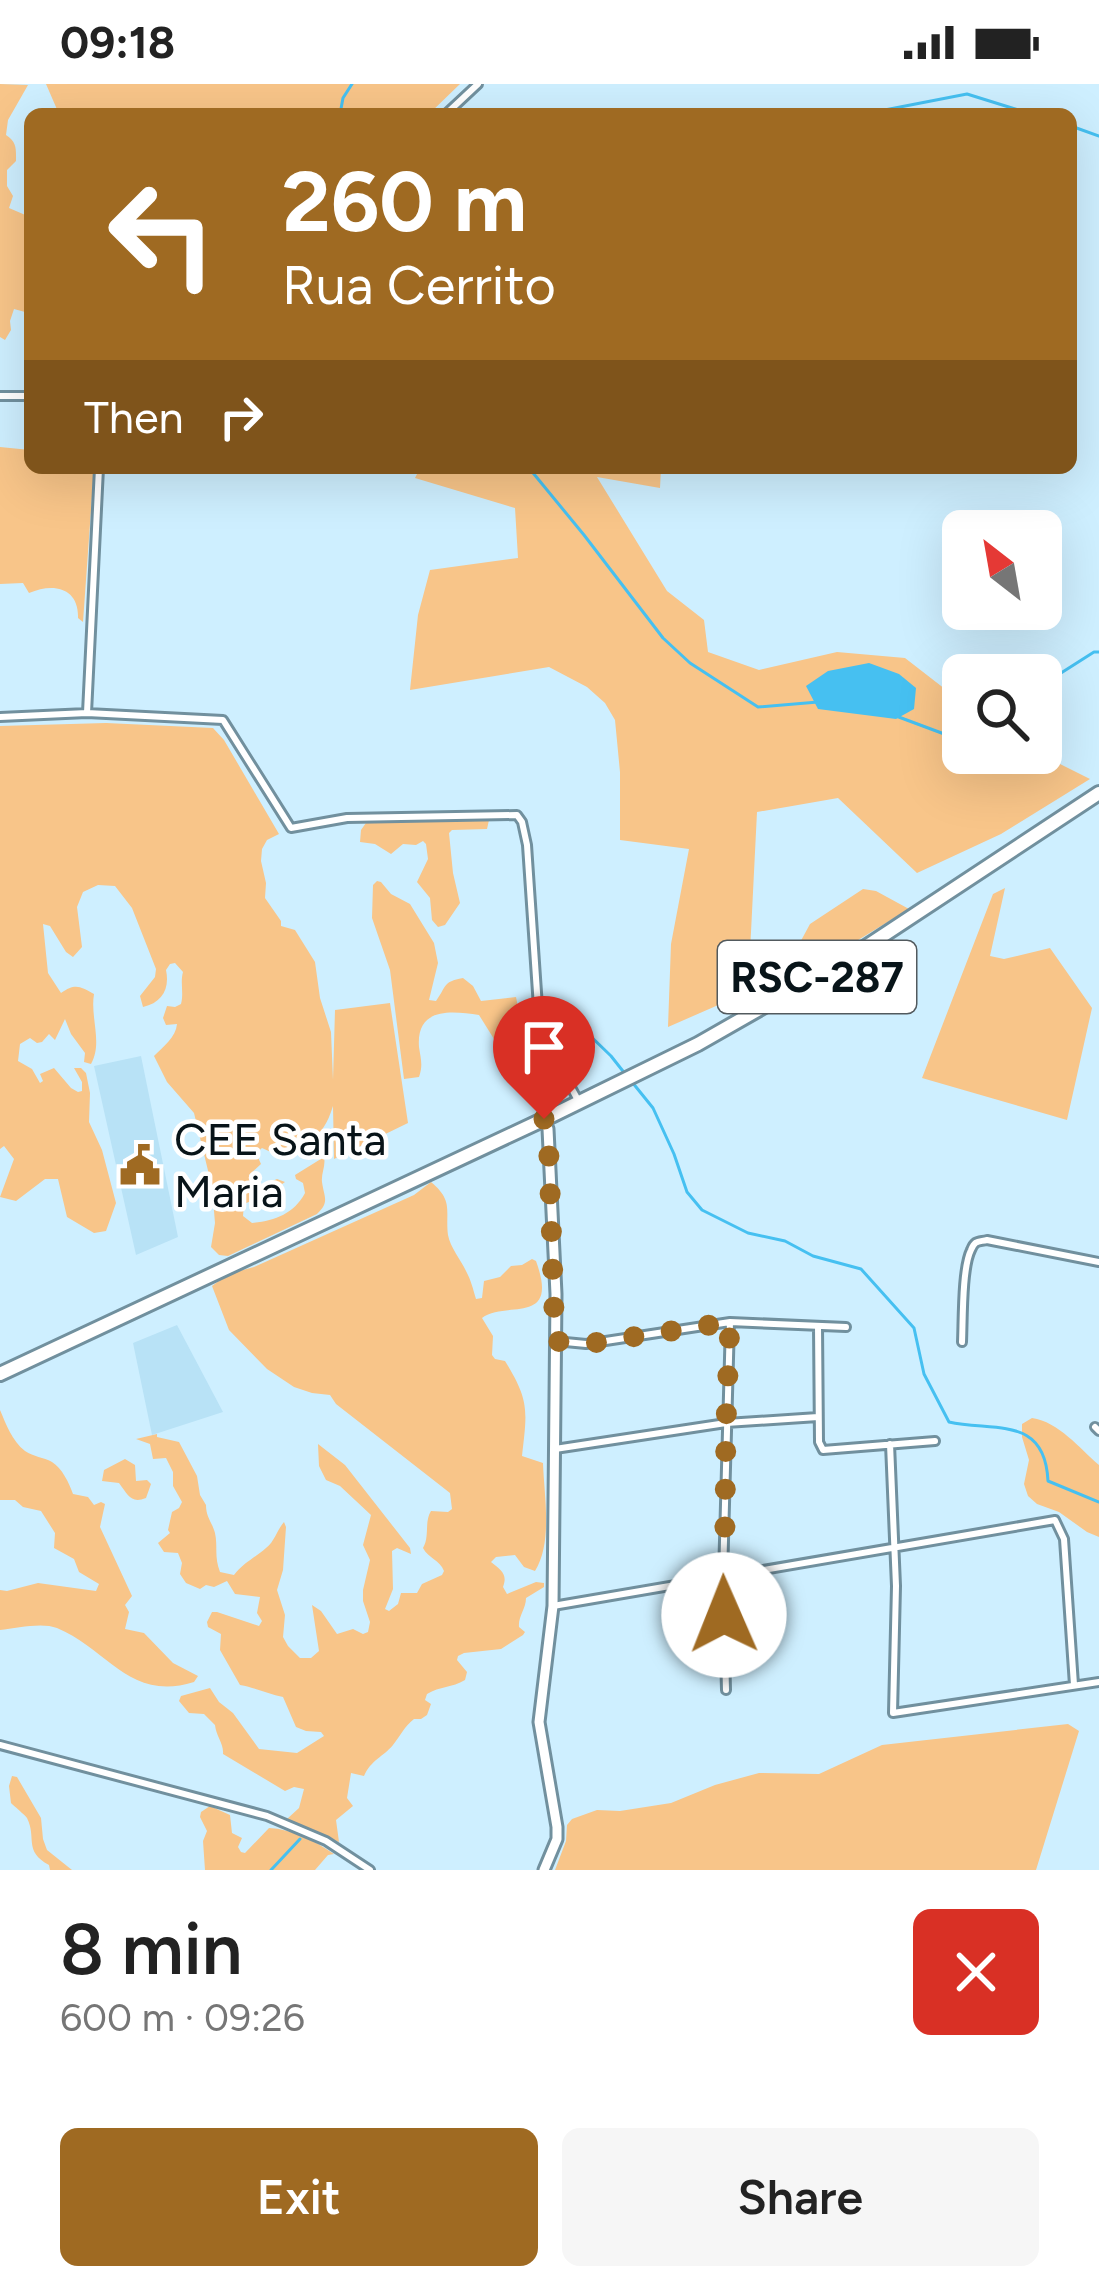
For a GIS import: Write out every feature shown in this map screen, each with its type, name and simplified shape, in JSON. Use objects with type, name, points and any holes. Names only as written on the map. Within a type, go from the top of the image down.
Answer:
[{"type":"highway","name":"RSC-287","points":[[0,1374],[698,1044],[852,956],[1099,793]]},
{"type":"street","points":[[452,108],[478,84]]},
{"type":"street","points":[[87,713],[98,474]]},
{"type":"street","points":[[0,717],[87,713],[223,720],[291,828],[347,818],[519,818],[527,845],[542,1066],[567,1080],[579,1102]]},
{"type":"street","points":[[544,1119],[555,1341],[554,1606],[539,1722],[557,1827],[544,1870]]},
{"type":"street","points":[[962,1342],[971,1249],[978,1241],[1099,1262]]},
{"type":"street","points":[[555,1341],[586,1344],[730,1322],[846,1327]]},
{"type":"street","points":[[726,1690],[723,1577],[730,1322]]},
{"type":"street","points":[[818,1325],[819,1447],[935,1441]]},
{"type":"street","points":[[555,1448],[726,1423],[818,1417]]},
{"type":"street","points":[[890,1444],[896,1586],[893,1713],[1099,1682]]},
{"type":"street","points":[[554,1606],[1055,1520],[1064,1539],[1074,1684]]},
{"type":"street","points":[[0,1744],[267,1816],[326,1841],[370,1870]]},
{"type":"shaded area","points":[[0,84],[28,85],[8,120],[6,135],[16,153],[16,161],[7,170],[13,196],[9,208],[24,214],[24,312],[14,309],[11,330],[5,340],[0,337]]},
{"type":"shaded area","points":[[46,84],[460,84],[435,108],[56,108]]},
{"type":"shaded area","points":[[0,447],[24,449],[24,474],[94,474],[83,622],[74,600],[63,590],[29,593],[23,583],[0,584]]},
{"type":"shaded area","points":[[417,474],[661,474],[660,488],[597,477],[667,591],[704,620],[708,652],[759,670],[837,652],[905,658],[942,687],[942,774],[1062,774],[1062,765],[1090,779],[1001,834],[917,873],[838,798],[757,812],[748,992],[668,1027],[671,944],[689,849],[620,840],[615,720],[605,703],[587,687],[549,667],[410,690],[418,615],[430,570],[518,558],[515,508],[415,478]]},
{"type":"shaded area","points":[[106,723],[213,728],[224,740],[279,834],[262,849],[265,898],[281,926],[295,930],[315,962],[331,1032],[333,1080],[335,1010],[390,1003],[408,1123],[334,1159],[333,1106],[324,1127],[312,1139],[273,1153],[262,1148],[256,1153],[261,1164],[249,1175],[250,1181],[257,1188],[277,1179],[285,1182],[244,1204],[243,1216],[252,1223],[289,1211],[305,1193],[295,1175],[324,1157],[325,1203],[317,1214],[228,1256],[211,1247],[212,1187],[194,1113],[167,1082],[154,1056],[176,1029],[177,1024],[166,1025],[163,1018],[167,1006],[181,1004],[183,972],[170,964],[163,994],[143,1007],[140,996],[156,969],[132,908],[115,886],[98,885],[83,892],[77,907],[82,947],[73,957],[50,926],[43,924],[48,973],[61,993],[78,987],[94,994],[96,1048],[91,1064],[84,1062],[85,1053],[65,1019],[55,1040],[49,1034],[42,1042],[30,1038],[20,1044],[18,1061],[32,1069],[40,1083],[40,1074],[54,1068],[78,1092],[82,1082],[74,1068],[86,1073],[89,1122],[116,1203],[106,1231],[94,1233],[67,1217],[58,1179],[45,1179],[16,1201],[0,1197],[14,1159],[4,1146],[0,1149],[0,726]]},
{"type":"shaded area","points":[[368,820],[489,820],[487,829],[449,833],[460,903],[445,925],[438,927],[432,920],[430,898],[417,882],[428,859],[426,844],[403,844],[391,854],[360,842]]},
{"type":"shaded area","points":[[377,881],[410,904],[434,943],[438,963],[429,1000],[436,1001],[448,983],[463,978],[481,1001],[516,997],[514,1021],[498,1039],[479,1015],[447,1013],[429,1018],[420,1034],[419,1077],[404,1079],[390,970],[372,918]]},
{"type":"shaded area","points":[[1005,888],[990,956],[1004,959],[1050,948],[1092,1008],[1067,1120],[922,1078],[993,894]]},
{"type":"shaded area","points":[[863,889],[909,909],[794,979],[797,948],[810,924]]},
{"type":"shaded area","name":"CEE Santa Maria","points":[[141,1056],[178,1237],[136,1255],[94,1066]]},
{"type":"shaded area","points":[[431,1182],[446,1201],[449,1240],[476,1299],[482,1298],[484,1281],[532,1259],[542,1282],[536,1303],[482,1318],[493,1336],[492,1355],[505,1361],[523,1397],[522,1456],[543,1463],[546,1504],[544,1547],[535,1571],[524,1567],[515,1555],[491,1562],[503,1573],[507,1594],[536,1582],[544,1587],[526,1598],[519,1623],[523,1635],[501,1649],[458,1656],[467,1672],[465,1680],[427,1694],[425,1700],[431,1704],[427,1715],[414,1719],[364,1776],[351,1773],[347,1798],[353,1806],[336,1820],[339,1842],[287,1819],[299,1808],[304,1789],[285,1791],[223,1754],[215,1725],[204,1714],[189,1713],[179,1701],[181,1696],[210,1688],[259,1749],[297,1753],[324,1736],[296,1727],[283,1697],[240,1685],[220,1650],[221,1634],[207,1622],[217,1612],[259,1626],[260,1597],[235,1594],[227,1581],[200,1589],[186,1583],[178,1553],[164,1552],[158,1543],[170,1533],[172,1512],[182,1502],[173,1486],[173,1472],[166,1458],[153,1459],[150,1444],[136,1439],[157,1434],[179,1442],[197,1476],[215,1533],[220,1572],[234,1575],[269,1545],[284,1522],[283,1570],[277,1590],[285,1615],[283,1637],[300,1658],[311,1658],[319,1651],[312,1605],[337,1634],[353,1629],[363,1634],[370,1622],[363,1590],[370,1560],[363,1545],[371,1515],[340,1486],[326,1480],[319,1466],[318,1444],[345,1465],[410,1548],[411,1554],[397,1548],[392,1551],[393,1589],[385,1609],[398,1604],[401,1593],[417,1593],[422,1584],[442,1575],[442,1567],[423,1548],[431,1511],[452,1509],[450,1493],[330,1395],[294,1387],[267,1369],[229,1330],[212,1286],[228,1274],[254,1267],[414,1195]]},
{"type":"shaded area","points":[[177,1325],[223,1412],[152,1435],[133,1343]]},
{"type":"shaded area","points":[[0,1410],[20,1447],[56,1465],[73,1494],[88,1497],[94,1505],[105,1504],[100,1527],[132,1596],[125,1605],[129,1612],[125,1629],[144,1633],[173,1663],[198,1676],[194,1682],[172,1686],[136,1680],[51,1626],[0,1630],[0,1590],[38,1583],[96,1591],[99,1584],[79,1572],[74,1559],[54,1548],[55,1533],[41,1511],[15,1500],[0,1500]]},
{"type":"shaded area","points":[[1032,1418],[1060,1430],[1099,1465],[1099,1537],[1028,1496],[1024,1484],[1029,1460],[1022,1424]]},
{"type":"shaded area","points":[[125,1459],[135,1465],[136,1481],[151,1484],[146,1498],[133,1499],[119,1483],[102,1481],[104,1470]]},
{"type":"shaded area","points":[[1068,1724],[1079,1731],[1036,1870],[555,1870],[567,1825],[597,1810],[671,1803],[759,1773],[819,1774],[882,1745]]},
{"type":"shaded area","points":[[12,1776],[41,1818],[47,1850],[72,1870],[50,1870],[36,1855],[27,1818],[11,1803]]},
{"type":"shaded area","points":[[210,1806],[230,1815],[232,1833],[242,1838],[241,1852],[269,1828],[303,1837],[334,1854],[315,1870],[205,1870],[207,1831],[200,1817]]},
{"type":"water","points":[[869,663],[899,674],[916,688],[914,709],[896,719],[818,709],[806,686],[828,671]]},
{"type":"waterway","points":[[341,108],[352,84]]},
{"type":"waterway","points":[[895,108],[967,94],[1012,108]]},
{"type":"waterway","points":[[1077,128],[1099,136]]},
{"type":"waterway","points":[[534,474],[663,638],[690,663],[758,707],[818,702]]},
{"type":"waterway","points":[[1062,672],[1099,652]]},
{"type":"waterway","points":[[896,716],[942,733]]},
{"type":"waterway","points":[[579,1025],[626,1075]]},
{"type":"waterway","points":[[632,1082],[653,1108],[687,1192],[702,1210],[748,1233],[785,1241],[813,1256],[861,1269],[914,1328],[924,1374],[949,1422],[1014,1430],[1027,1436],[1038,1445],[1048,1481],[1099,1502]]},
{"type":"waterway","points":[[271,1870],[300,1839]]},
{"type":"place","name":"CEE Santa Maria","points":[[140,1165]]},
{"type":"route","points":[[544,1119],[555,1341],[586,1344],[730,1322],[724,1615]]}]
